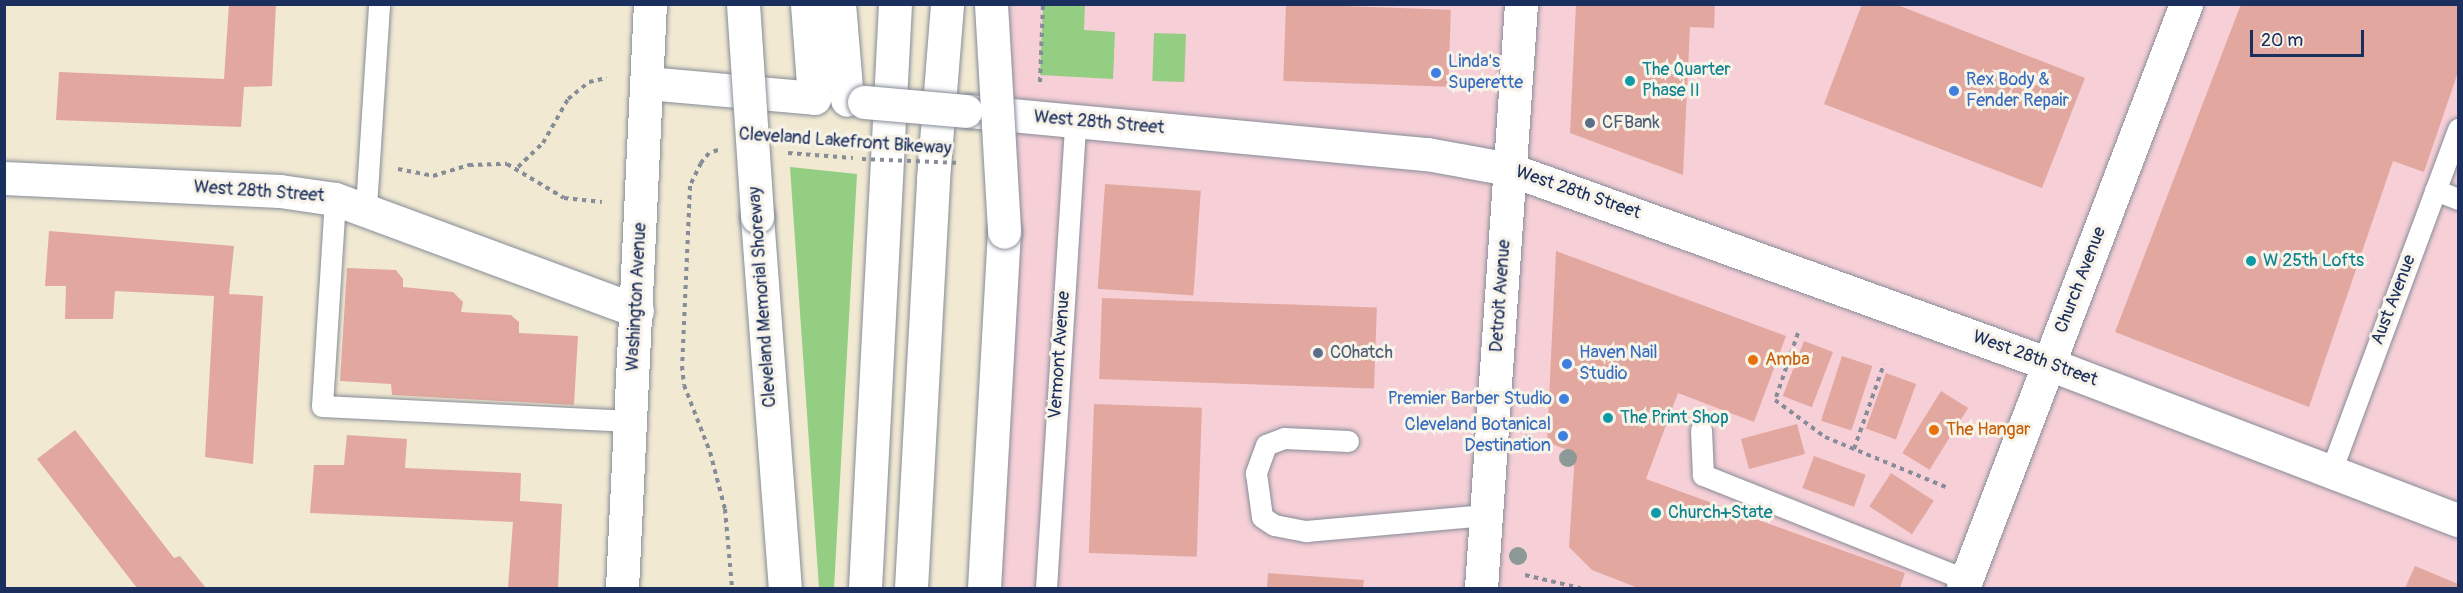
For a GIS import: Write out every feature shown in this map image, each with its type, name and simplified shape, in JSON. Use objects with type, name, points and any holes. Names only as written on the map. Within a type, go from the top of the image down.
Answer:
[{"type":"main road","name":"Washington Avenue","points":[[622,588],[650,4]]},
{"type":"main road","name":"Cleveland Memorial Shoreway","points":[[743,4],[785,588]]},
{"type":"main road","points":[[807,4],[814,98]]},
{"type":"main road","points":[[839,4],[855,101]]},
{"type":"main road","points":[[865,588],[895,4]]},
{"type":"main road","points":[[911,588],[932,191],[947,4]]},
{"type":"main road","points":[[984,588],[1004,232],[991,4]]},
{"type":"main road","name":"Detroit Avenue","points":[[1481,588],[1521,4]]},
{"type":"main road","name":"Church Avenue","points":[[1965,584],[2186,4]]},
{"type":"main road","name":"West 28th Street","points":[[648,83],[1427,154],[1509,169],[2049,364],[2458,520]]},
{"type":"main road","name":"West 28th Street","points":[[4,178],[280,191],[350,203],[637,311]]},
{"type":"lane","points":[[379,4],[322,406],[631,421]]},
{"type":"lane","name":"Vermont Avenue","points":[[1046,588],[1075,121]]},
{"type":"lane","name":"Aust Avenue","points":[[2331,471],[2458,129]]},
{"type":"lane","points":[[2435,190],[2458,199]]},
{"type":"lane","points":[[1701,430],[1703,475],[1965,584]]},
{"type":"lane","points":[[1348,441],[1284,438],[1266,445],[1256,473],[1262,517],[1274,525],[1306,531],[1485,515]]},
{"type":"path","points":[[1040,75],[1043,4]]},
{"type":"path","points":[[517,167],[543,143],[568,99],[589,82],[607,78]]},
{"type":"path","name":"Cleveland Lakefront Bikeway","points":[[724,148],[709,153],[690,186],[682,366],[684,386],[710,452],[725,508],[732,588]]},
{"type":"path","name":"Cleveland Lakefront Bikeway","points":[[780,152],[961,164]]},
{"type":"path","points":[[387,166],[412,175],[433,176],[469,165],[507,164],[517,167],[564,198],[602,202]]},
{"type":"path","points":[[1798,333],[1775,400],[1825,437],[1946,487]]},
{"type":"path","points":[[1854,449],[1884,364]]},
{"type":"path","points":[[1525,575],[1580,588]]},
{"type":"shaded area","points":[[991,5],[2458,5],[2458,588],[991,588]]},
{"type":"green space","points":[[1043,5],[1085,5],[1084,30],[1115,32],[1113,79],[1040,75]]},
{"type":"green space","points":[[1154,33],[1186,34],[1184,82],[1152,81]]},
{"type":"green space","points":[[790,167],[857,174],[834,588],[819,588]]},
{"type":"building","points":[[229,4],[276,4],[272,86],[244,87],[241,127],[56,120],[59,72],[224,79]]},
{"type":"building","points":[[1286,4],[1451,10],[1448,87],[1283,81]]},
{"type":"building","name":"The Quarter Phase II","points":[[1576,4],[1715,4],[1714,28],[1690,27],[1683,175],[1570,133]]},
{"type":"building","name":"Rex Body & Fender Repair","points":[[1862,4],[1895,4],[2085,78],[2042,188],[1824,104]]},
{"type":"building","points":[[2241,4],[2458,4],[2458,72],[2424,172],[2393,161],[2309,407],[2115,332]]},
{"type":"building","points":[[1105,184],[1201,191],[1193,295],[1098,289]]},
{"type":"building","points":[[49,231],[234,246],[229,294],[263,296],[253,464],[205,457],[214,296],[115,291],[113,319],[65,319],[66,286],[45,286]]},
{"type":"building","points":[[1556,251],[1786,336],[1754,422],[1678,393],[1646,479],[1905,573],[1900,588],[1638,588],[1592,570],[1569,547],[1575,453],[1547,442]]},
{"type":"building","points":[[347,268],[396,270],[403,279],[403,287],[453,292],[463,302],[461,312],[511,315],[519,322],[519,333],[578,336],[574,405],[392,395],[391,384],[340,381]]},
{"type":"building","points":[[1102,298],[1377,308],[1374,389],[1099,379]]},
{"type":"building","points":[[1804,341],[1833,352],[1812,407],[1783,396]]},
{"type":"building","points":[[1842,356],[1872,366],[1851,431],[1821,421]]},
{"type":"building","points":[[1886,373],[1916,384],[1896,439],[1866,428]]},
{"type":"building","name":"The Hangar","points":[[1941,391],[1968,408],[1929,470],[1902,453]]},
{"type":"building","points":[[1094,404],[1202,408],[1197,557],[1089,553]]},
{"type":"building","points":[[1797,424],[1805,454],[1749,469],[1741,439]]},
{"type":"building","points":[[75,430],[174,558],[180,556],[206,588],[137,588],[37,459]]},
{"type":"building","points":[[347,435],[407,439],[405,468],[521,473],[520,501],[562,504],[558,588],[508,588],[513,522],[310,513],[314,465],[344,465]]},
{"type":"building","points":[[1814,456],[1866,475],[1854,507],[1802,488]]},
{"type":"building","points":[[1891,473],[1934,501],[1912,534],[1869,507]]},
{"type":"building","points":[[2415,566],[2458,584],[2458,588],[2405,588]]},
{"type":"building","points":[[1268,573],[1364,580],[1363,588],[1267,588]]},
{"type":"place","name":"Linda's Superette","points":[[1436,73]]},
{"type":"place","name":"The Quarter Phase II","points":[[1630,81]]},
{"type":"place","name":"Rex Body & Fender Repair","points":[[1954,91]]},
{"type":"place","name":"CFBank","points":[[1590,123]]},
{"type":"place","name":"W 25th Lofts","points":[[2251,261]]},
{"type":"place","name":"COhatch","points":[[1318,353]]},
{"type":"place","name":"Amba","points":[[1753,360]]},
{"type":"place","name":"Haven Nail Studio","points":[[1567,364]]},
{"type":"place","name":"Premier Barber Studio","points":[[1564,399]]},
{"type":"place","name":"The Print Shop","points":[[1608,418]]},
{"type":"place","name":"The Hangar","points":[[1934,430]]},
{"type":"place","name":"Cleveland Botanical Destination","points":[[1563,436]]},
{"type":"place","name":"Church+State","points":[[1656,513]]}]
